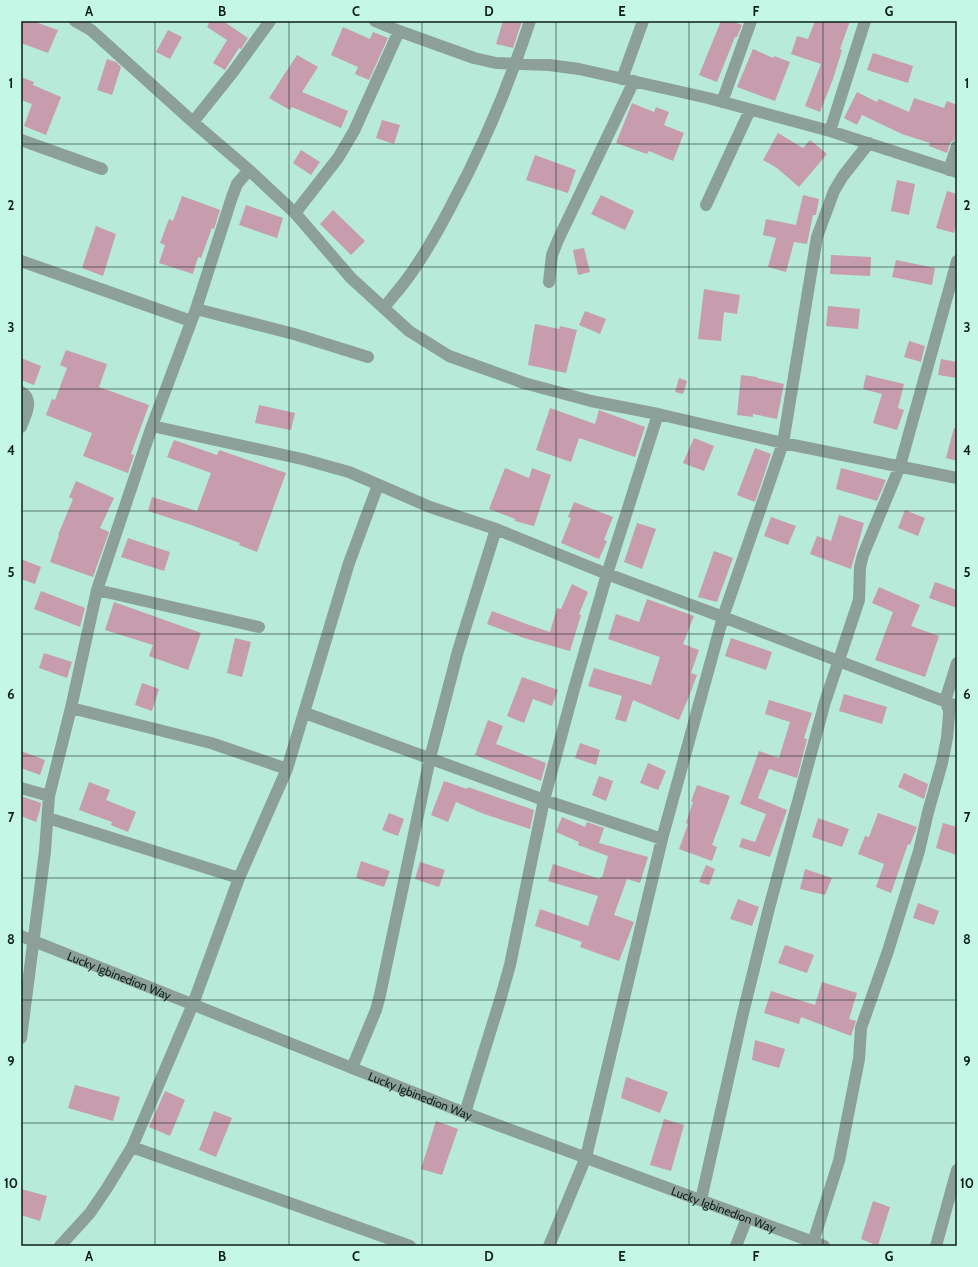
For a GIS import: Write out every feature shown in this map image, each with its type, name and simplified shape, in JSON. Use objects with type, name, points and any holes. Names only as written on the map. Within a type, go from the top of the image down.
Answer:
[{"type":"street","points":[[75,21],[91,30],[193,122],[249,170],[295,213],[351,278],[409,331],[449,356],[524,384],[591,401],[658,414],[783,443],[957,478]]},
{"type":"street","points":[[193,122],[233,72],[270,21]]},
{"type":"street","points":[[375,21],[398,31],[474,58],[496,63],[549,65],[579,69],[722,102],[830,131],[953,171],[957,146]]},
{"type":"street","points":[[384,308],[407,279],[445,218],[480,150],[516,64],[530,21]]},
{"type":"street","points":[[549,282],[552,255],[628,80],[643,21]]},
{"type":"street","points":[[722,102],[751,21]]},
{"type":"street","points":[[830,131],[865,21]]},
{"type":"street","points":[[295,213],[338,158],[354,131],[398,31]]},
{"type":"street","points":[[706,205],[750,110]]},
{"type":"street","points":[[21,140],[102,169]]},
{"type":"street","points":[[549,1246],[586,1157],[662,839],[723,617],[783,443],[817,237],[834,191],[843,176],[869,143]]},
{"type":"street","points":[[21,1038],[48,818],[49,796],[71,708],[97,590],[152,426],[196,309],[232,197],[237,184],[249,170]]},
{"type":"street","points":[[21,261],[191,321]]},
{"type":"street","points":[[700,1200],[743,1012],[769,908],[825,702],[859,600],[860,567],[863,555],[900,466],[957,261]]},
{"type":"street","points":[[196,309],[294,334],[368,357]]},
{"type":"street","points":[[21,392],[28,398],[29,403],[21,427]]},
{"type":"street","points":[[465,1113],[510,965],[544,800],[607,574],[658,414]]},
{"type":"street","points":[[152,426],[302,459],[349,472],[430,507],[496,529],[607,574],[957,706]]},
{"type":"street","points":[[60,1246],[90,1213],[132,1147],[193,1004],[239,878],[287,769],[350,563],[378,485]]},
{"type":"street","points":[[352,1068],[376,1010],[430,758],[458,651],[496,529]]},
{"type":"street","points":[[97,590],[259,627]]},
{"type":"street","points":[[818,1244],[839,1161],[859,1059],[861,1028],[888,951],[919,851],[942,763],[947,738],[949,715],[949,710],[945,701],[957,663]]},
{"type":"street","points":[[71,708],[211,743],[287,769]]},
{"type":"street","points":[[305,714],[544,800],[662,839]]},
{"type":"street","points":[[21,788],[49,796]]},
{"type":"street","points":[[48,818],[239,878]]},
{"type":"street","name":"Lucky Igbinedion Way","points":[[21,936],[465,1113],[818,1244]]},
{"type":"street","points":[[132,1147],[410,1246]]},
{"type":"street","points":[[936,1246],[957,1170]]},
{"type":"street","points":[[736,1246],[747,1218]]},
{"type":"building","points":[[21,21],[32,21],[58,30],[48,53],[21,43]]},
{"type":"building","points":[[210,21],[223,21],[248,38],[241,49],[239,48],[225,70],[213,63],[227,40],[207,27]]},
{"type":"building","points":[[503,21],[522,21],[513,48],[496,44]]},
{"type":"building","points":[[721,21],[731,21],[742,25],[737,37],[735,37],[717,82],[699,75]]},
{"type":"building","points":[[815,21],[850,21],[840,49],[842,50],[833,79],[820,112],[805,106],[821,64],[791,54],[797,36],[808,39]]},
{"type":"building","points":[[343,27],[370,39],[373,32],[388,38],[369,80],[355,74],[358,67],[331,55]]},
{"type":"building","points":[[168,30],[182,37],[170,59],[156,52]]},
{"type":"building","points":[[753,49],[773,58],[774,56],[790,62],[775,101],[737,87]]},
{"type":"building","points":[[873,53],[913,66],[908,83],[867,70]]},
{"type":"building","points":[[297,55],[318,67],[302,92],[348,111],[341,128],[292,107],[290,110],[269,98]]},
{"type":"building","points":[[107,59],[116,62],[121,67],[112,95],[97,90]]},
{"type":"building","points":[[21,77],[34,82],[33,85],[61,97],[46,135],[24,126],[32,104],[21,100]]},
{"type":"building","points":[[857,92],[877,102],[879,99],[909,112],[914,98],[944,108],[947,101],[957,105],[956,139],[950,143],[947,153],[929,146],[930,143],[902,134],[862,115],[857,125],[844,118]]},
{"type":"building","points":[[632,103],[654,112],[656,107],[669,112],[664,125],[684,133],[673,161],[649,151],[647,154],[616,143]]},
{"type":"building","points":[[382,120],[400,125],[394,144],[376,138]]},
{"type":"building","points":[[778,133],[803,148],[810,140],[827,154],[799,187],[777,168],[763,160]]},
{"type":"building","points":[[301,150],[320,162],[311,175],[293,163]]},
{"type":"building","points":[[535,155],[576,170],[568,193],[526,180]]},
{"type":"building","points":[[897,180],[915,184],[909,215],[891,211]]},
{"type":"building","points":[[947,191],[957,194],[957,221],[954,233],[936,228]]},
{"type":"building","points":[[601,195],[634,211],[625,230],[591,214]]},
{"type":"building","points":[[803,195],[819,199],[816,215],[813,215],[807,244],[794,242],[786,272],[768,267],[776,238],[763,235],[766,219],[796,225]]},
{"type":"building","points":[[182,196],[220,210],[214,229],[212,228],[201,258],[198,257],[193,274],[159,263],[165,245],[160,243],[169,219],[173,221]]},
{"type":"building","points":[[246,205],[283,218],[277,238],[239,225]]},
{"type":"building","points":[[333,210],[365,241],[351,255],[320,224]]},
{"type":"building","points":[[96,226],[116,234],[103,276],[82,268]]},
{"type":"building","points":[[584,248],[590,272],[578,275],[573,250]]},
{"type":"building","points":[[831,255],[871,257],[870,276],[830,274]]},
{"type":"building","points":[[896,260],[935,268],[932,285],[892,277]]},
{"type":"building","points":[[704,289],[740,295],[737,314],[724,312],[721,341],[698,339]]},
{"type":"building","points":[[828,306],[860,309],[858,329],[826,326]]},
{"type":"building","points":[[585,311],[606,319],[600,334],[579,325]]},
{"type":"building","points":[[535,324],[559,329],[560,326],[577,330],[566,373],[528,365]]},
{"type":"building","points":[[909,341],[925,346],[921,362],[904,357]]},
{"type":"building","points":[[66,350],[107,364],[99,387],[149,405],[131,454],[134,455],[128,473],[83,456],[92,433],[46,415],[52,399],[55,400],[67,368],[60,365]]},
{"type":"building","points":[[21,358],[41,366],[34,385],[21,380]]},
{"type":"building","points":[[941,359],[957,362],[957,378],[938,375]]},
{"type":"building","points":[[741,375],[757,377],[784,384],[777,419],[753,414],[753,417],[737,415]]},
{"type":"building","points":[[866,375],[904,384],[898,408],[904,410],[897,430],[873,423],[882,394],[863,389]]},
{"type":"building","points":[[679,378],[687,381],[683,394],[675,392]]},
{"type":"building","points":[[259,405],[295,413],[291,430],[255,423]]},
{"type":"building","points":[[550,408],[595,424],[599,410],[645,427],[635,457],[579,438],[571,462],[536,450]]},
{"type":"building","points":[[954,428],[957,428],[957,461],[946,458]]},
{"type":"building","points":[[694,438],[714,446],[704,471],[683,463]]},
{"type":"building","points":[[174,440],[217,455],[219,450],[286,473],[257,552],[239,545],[240,543],[148,511],[152,497],[197,511],[211,473],[167,457]]},
{"type":"building","points":[[755,448],[771,454],[755,502],[737,495]]},
{"type":"building","points":[[505,468],[529,478],[532,468],[551,475],[534,526],[515,521],[515,519],[489,509]]},
{"type":"building","points":[[841,468],[886,480],[877,501],[836,489]]},
{"type":"building","points":[[76,481],[114,498],[100,528],[109,532],[93,577],[50,562],[58,535],[73,499],[69,497]]},
{"type":"building","points":[[574,502],[613,517],[604,540],[607,541],[599,559],[561,543],[571,518],[568,517]]},
{"type":"building","points":[[905,510],[925,518],[918,536],[898,528]]},
{"type":"building","points":[[839,515],[864,523],[851,569],[810,554],[817,536],[831,541]]},
{"type":"building","points":[[771,517],[796,526],[788,545],[764,536]]},
{"type":"building","points":[[637,523],[656,529],[642,569],[624,562]]},
{"type":"building","points":[[128,538],[170,552],[164,571],[121,557]]},
{"type":"building","points":[[714,551],[733,558],[717,602],[698,597]]},
{"type":"building","points":[[21,559],[41,567],[35,584],[21,579]]},
{"type":"building","points":[[935,582],[957,590],[957,608],[929,598]]},
{"type":"building","points":[[572,584],[588,592],[579,614],[581,615],[570,651],[524,638],[487,624],[492,611],[550,632],[557,608],[561,609]]},
{"type":"building","points":[[879,587],[920,605],[911,626],[939,636],[925,677],[875,660],[893,612],[872,603]]},
{"type":"building","points":[[41,591],[85,608],[80,627],[34,609]]},
{"type":"building","points":[[647,599],[694,616],[683,644],[699,650],[691,673],[697,675],[679,720],[633,700],[626,722],[615,719],[622,696],[588,686],[594,668],[651,685],[660,657],[608,639],[616,614],[639,622]]},
{"type":"building","points":[[114,602],[201,633],[188,670],[149,656],[153,645],[105,630]]},
{"type":"building","points":[[235,638],[251,642],[242,677],[227,673]]},
{"type":"building","points":[[731,638],[772,652],[766,670],[725,656]]},
{"type":"building","points":[[44,653],[72,662],[67,678],[39,668]]},
{"type":"building","points":[[522,677],[558,690],[552,706],[533,699],[524,723],[507,716]]},
{"type":"building","points":[[142,683],[159,689],[152,711],[135,705]]},
{"type":"building","points":[[844,694],[887,707],[882,724],[839,711]]},
{"type":"building","points":[[769,700],[812,713],[804,738],[807,739],[797,778],[769,769],[758,798],[787,810],[770,857],[739,847],[742,838],[755,842],[766,814],[740,804],[759,751],[779,758],[790,722],[765,714]]},
{"type":"building","points":[[488,720],[503,726],[496,744],[546,763],[541,781],[475,755]]},
{"type":"building","points":[[580,743],[600,750],[596,765],[575,758]]},
{"type":"building","points":[[21,751],[45,760],[40,775],[21,768]]},
{"type":"building","points":[[648,763],[666,771],[658,790],[640,783]]},
{"type":"building","points":[[904,773],[928,784],[924,799],[898,787]]},
{"type":"building","points":[[599,776],[613,781],[606,801],[592,795]]},
{"type":"building","points":[[444,781],[467,789],[468,787],[534,810],[530,829],[484,814],[456,802],[448,822],[431,815]]},
{"type":"building","points":[[89,782],[110,790],[106,800],[136,812],[128,832],[111,825],[112,822],[79,810]]},
{"type":"building","points":[[697,785],[730,796],[712,845],[717,847],[712,861],[679,849],[688,824],[686,823]]},
{"type":"building","points":[[21,796],[41,803],[36,822],[21,816]]},
{"type":"building","points":[[389,813],[404,819],[398,836],[382,830]]},
{"type":"building","points":[[878,813],[917,827],[910,845],[908,844],[891,893],[876,887],[884,864],[858,854],[865,836],[869,837]]},
{"type":"building","points":[[562,817],[585,827],[587,822],[604,828],[599,843],[648,857],[640,883],[627,879],[614,915],[634,922],[619,961],[580,947],[582,942],[535,926],[540,909],[588,926],[598,896],[548,881],[553,864],[600,879],[600,877],[602,878],[608,856],[578,845],[579,842],[556,832]]},
{"type":"building","points":[[818,818],[849,829],[842,847],[812,837]]},
{"type":"building","points":[[943,823],[957,827],[957,855],[936,848]]},
{"type":"building","points":[[361,861],[390,871],[384,887],[356,878]]},
{"type":"building","points":[[420,862],[445,870],[439,887],[415,879]]},
{"type":"building","points":[[706,865],[715,869],[709,885],[699,882]]},
{"type":"building","points":[[805,869],[832,878],[825,895],[800,889]]},
{"type":"building","points":[[738,899],[759,907],[752,926],[730,919]]},
{"type":"building","points":[[918,903],[939,911],[934,925],[913,918]]},
{"type":"building","points":[[785,945],[814,955],[807,973],[778,963]]},
{"type":"building","points":[[822,982],[857,993],[849,1019],[856,1021],[851,1036],[801,1017],[799,1024],[764,1013],[771,991],[815,1005]]},
{"type":"building","points":[[755,1040],[785,1049],[779,1068],[752,1060]]},
{"type":"building","points":[[626,1077],[668,1092],[660,1113],[621,1098]]},
{"type":"building","points":[[75,1085],[120,1097],[113,1121],[68,1108]]},
{"type":"building","points":[[165,1091],[185,1100],[170,1136],[149,1127]]},
{"type":"building","points":[[214,1111],[232,1118],[216,1157],[199,1150]]},
{"type":"building","points":[[664,1119],[684,1125],[671,1171],[650,1165]]},
{"type":"building","points":[[436,1121],[458,1129],[442,1175],[421,1169]]},
{"type":"building","points":[[21,1189],[47,1196],[40,1221],[21,1215]]},
{"type":"building","points":[[873,1201],[890,1207],[878,1246],[861,1239]]}]
